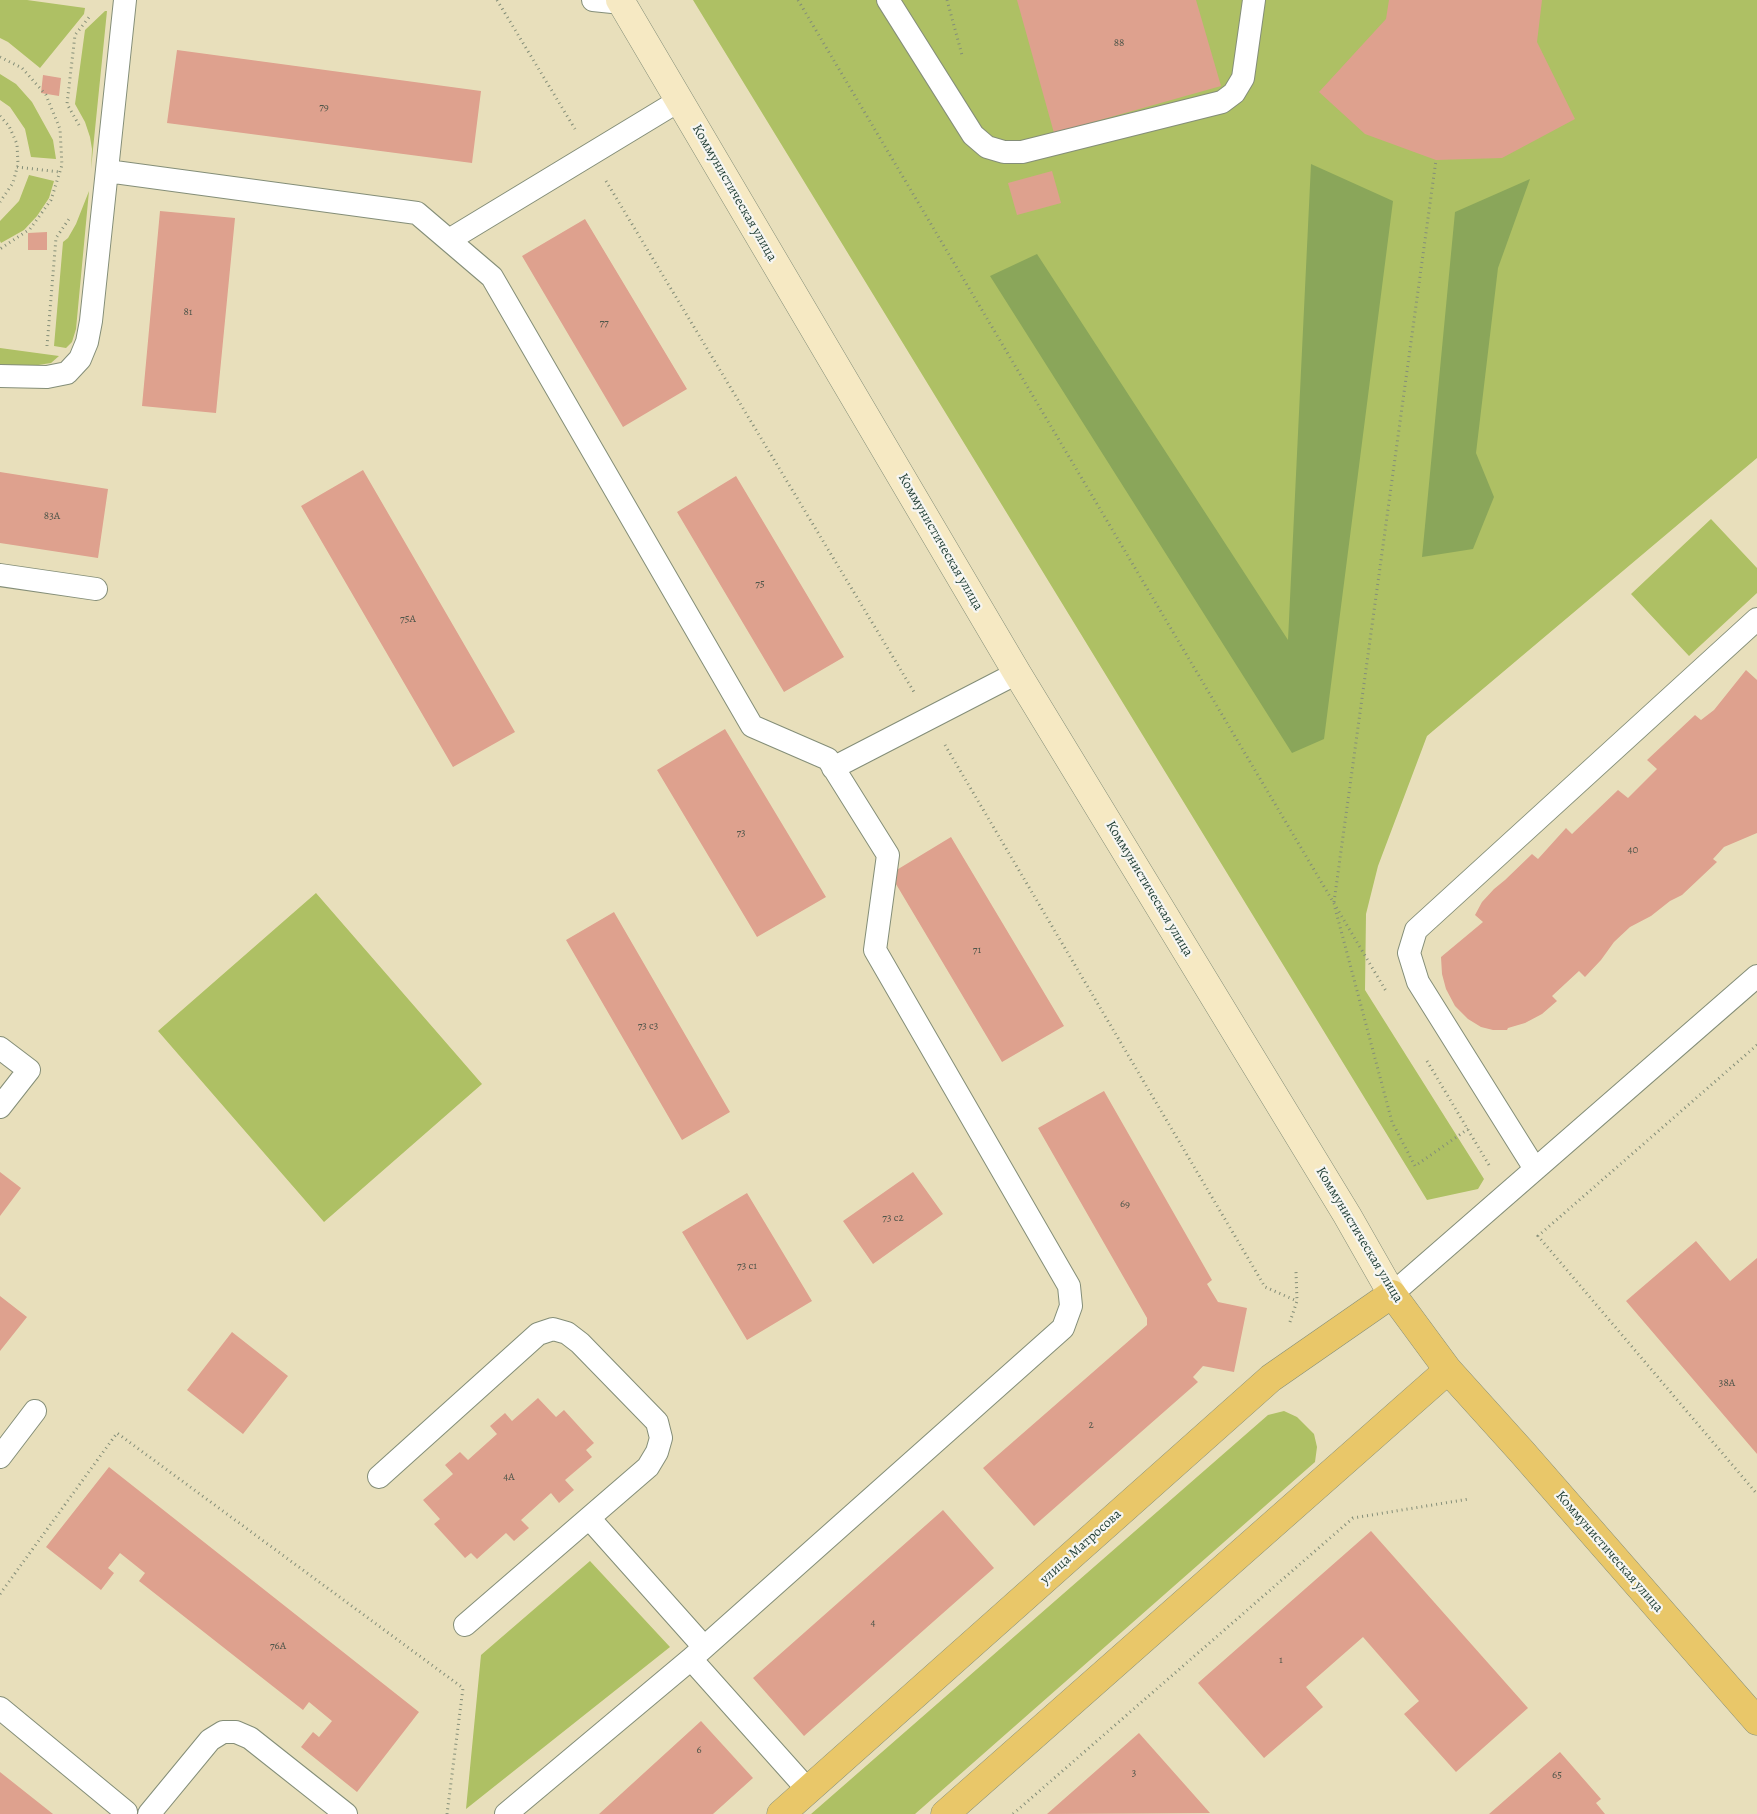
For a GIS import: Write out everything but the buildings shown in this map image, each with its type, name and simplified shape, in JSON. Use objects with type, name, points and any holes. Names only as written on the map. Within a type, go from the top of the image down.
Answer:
[{"type":"main road","name":"Коммунистическая улица","points":[[621,2],[1017,673],[1348,1215],[1392,1294],[1448,1370],[1757,1721]]},
{"type":"main road","name":"улица Матросова","points":[[781,1814],[1271,1378],[1392,1294]]},
{"type":"main road","points":[[945,1814],[1448,1370]]},
{"type":"lane","points":[[0,376],[47,377],[67,373],[80,360],[87,342],[91,321],[124,0]]},
{"type":"lane","points":[[593,0],[621,2]]},
{"type":"lane","points":[[888,0],[973,135],[987,147],[1004,152],[1022,152],[1222,102],[1234,93],[1243,78],[1254,0]]},
{"type":"lane","points":[[449,240],[680,100]]},
{"type":"lane","points":[[107,171],[416,213],[492,276],[752,726],[828,759],[888,855],[875,950],[1069,1286],[1071,1306],[1063,1328],[1045,1346],[697,1653],[506,1814]]},
{"type":"lane","points":[[0,575],[96,589]]},
{"type":"lane","points":[[1535,1169],[1418,982],[1409,953],[1416,930],[1757,619]]},
{"type":"lane","points":[[833,768],[1017,673]]},
{"type":"lane","points":[[1392,1294],[1757,976]]},
{"type":"lane","points":[[0,1048],[29,1070],[0,1107]]},
{"type":"lane","points":[[380,1477],[538,1334],[553,1329],[567,1333],[580,1342],[657,1422],[661,1438],[657,1452],[648,1467],[466,1625]]},
{"type":"lane","points":[[0,1457],[35,1411]]},
{"type":"lane","points":[[589,1518],[808,1790]]},
{"type":"lane","points":[[0,1708],[126,1813]]},
{"type":"lane","points":[[149,1814],[210,1740],[223,1732],[236,1732],[250,1738],[346,1814]]},
{"type":"path","points":[[497,0],[929,718],[1265,1287],[1297,1301]]},
{"type":"path","points":[[798,0],[1388,995]]},
{"type":"path","points":[[81,130],[67,104],[75,35],[92,14]]},
{"type":"path","points":[[0,57],[22,68],[46,95],[60,129],[62,165],[51,200],[30,229],[0,249]]},
{"type":"path","points":[[0,116],[9,126],[17,144],[17,167],[13,183],[0,202]]},
{"type":"path","points":[[1436,160],[1334,903],[1392,1122],[1416,1166],[1468,1129]]},
{"type":"path","points":[[17,167],[60,172]]},
{"type":"path","points":[[46,350],[56,238],[73,213]]},
{"type":"path","points":[[1757,1045],[1538,1236],[1757,1494]]},
{"type":"path","points":[[1423,1054],[1489,1165]]},
{"type":"path","points":[[1289,1325],[1297,1301],[1296,1272]]},
{"type":"path","points":[[0,1594],[117,1433],[463,1688],[447,1814]]},
{"type":"path","points":[[1013,1814],[1353,1518],[1469,1499]]},
{"type":"green space","points":[[0,0],[27,0],[85,8],[84,14],[40,68],[8,42],[0,38]]},
{"type":"green space","points":[[693,0],[1757,0],[1757,458],[1427,736],[1378,866],[1366,914],[1365,990],[1484,1179],[1478,1189],[1427,1200]]},
{"type":"green space","points":[[107,11],[91,169],[92,149],[90,137],[85,122],[75,104],[85,30]]},
{"type":"green space","points":[[0,74],[16,84],[32,102],[53,140],[56,159],[31,157],[25,129],[10,107],[0,100]]},
{"type":"green space","points":[[1311,164],[1393,201],[1324,739],[1292,753],[990,276],[1037,254],[1288,640]]},
{"type":"green space","points":[[29,175],[54,181],[49,198],[37,216],[24,230],[1,243],[0,221],[19,201]]},
{"type":"green space","points":[[1530,179],[1498,268],[1476,453],[1494,497],[1473,549],[1422,557],[1455,212]]},
{"type":"green space","points":[[89,191],[76,329],[72,342],[66,348],[54,346],[63,242],[68,238],[76,224]]},
{"type":"green space","points":[[0,348],[59,356],[51,363],[32,366],[0,365]]},
{"type":"green space","points":[[1711,519],[1757,568],[1757,593],[1689,656],[1631,594]]},
{"type":"green space","points":[[316,893],[482,1084],[324,1222],[158,1031]]},
{"type":"green space","points":[[1284,1411],[1297,1417],[1314,1434],[1317,1447],[1315,1462],[915,1814],[811,1814],[1268,1415]]},
{"type":"green space","points":[[590,1561],[670,1647],[466,1809],[481,1655]]}]
